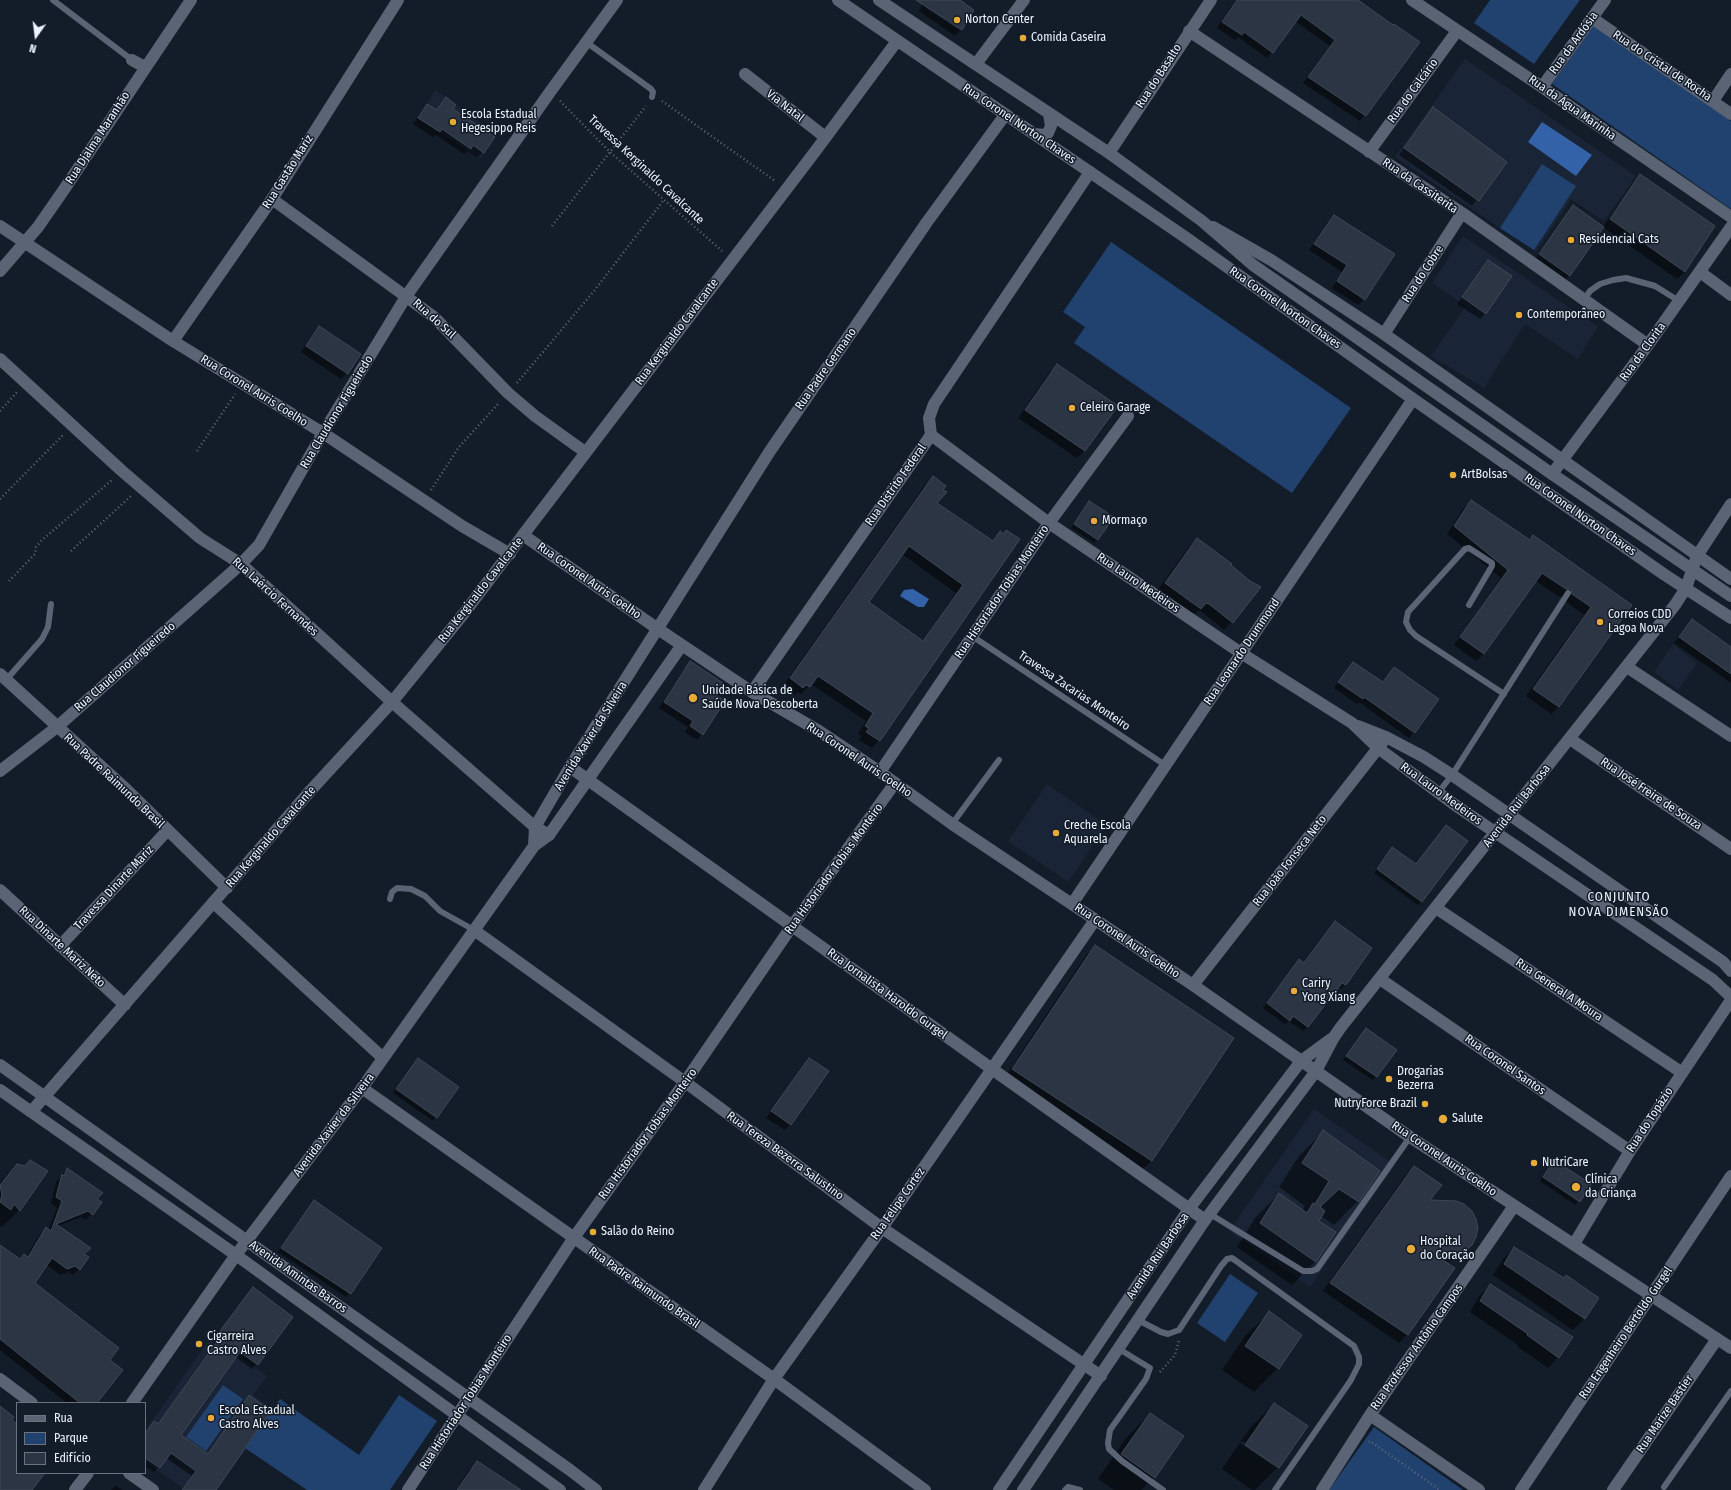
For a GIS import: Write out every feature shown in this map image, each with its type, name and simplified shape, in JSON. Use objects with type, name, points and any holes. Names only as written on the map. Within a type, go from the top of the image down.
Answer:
[{"type":"street","name":"Rua Djalma Maranhão","points":[[0,271],[25,242],[63,191],[191,0]]},
{"type":"street","name":"Rua Gastão Mariz","points":[[173,341],[272,199],[398,0]]},
{"type":"street","name":"Rua Claudionor Figueiredo","points":[[0,771],[57,727],[241,564],[259,544],[273,524],[322,433],[407,295],[550,92],[617,0]]},
{"type":"street","name":"Rua Coronel Norton Chaves","points":[[838,0],[1090,172],[1413,399],[1731,618]]},
{"type":"street","name":"Rua Coronel Norton Chaves","points":[[879,0],[1109,153],[1202,221],[1253,265],[1552,474],[1731,596]]},
{"type":"street","points":[[976,64],[1024,0]]},
{"type":"street","name":"Rua do Basalto","points":[[1109,153],[1211,0]]},
{"type":"street","name":"Rua da Ardósia","points":[[1542,87],[1605,0]]},
{"type":"street","name":"Rua da Água Marinha","points":[[1419,2],[1457,31],[1542,87],[1731,218]]},
{"type":"street","name":"Rua do Cristal de Rocha","points":[[1592,18],[1731,114]]},
{"type":"street","name":"Rua da Cassiterita","points":[[1189,31],[1462,213],[1648,345]]},
{"type":"street","name":"Rua do Calcário","points":[[1369,152],[1457,31]]},
{"type":"street","name":"Rua Kerginaldo Cavalcante","points":[[31,1112],[215,904],[227,888],[312,790],[392,702],[465,612],[786,189],[897,40]]},
{"type":"street","points":[[132,60],[145,67]]},
{"type":"street","name":"Via Natal","points":[[745,74],[825,137]]},
{"type":"street","points":[[1713,101],[1731,74]]},
{"type":"street","points":[[1034,134],[1045,135],[1048,133],[1051,126],[1049,114]]},
{"type":"street","name":"Rua Padre Germano","points":[[658,630],[770,451],[927,222],[1005,115]]},
{"type":"street","name":"Rua Distrito Federal","points":[[752,692],[931,435],[929,418],[934,404],[1090,172]]},
{"type":"street","name":"Rua do Sul","points":[[272,199],[407,295],[439,322],[508,393],[535,416],[585,452]]},
{"type":"street","name":"Rua do Cobre","points":[[1384,334],[1462,213]]},
{"type":"street","name":"Rua Coronel Norton Chaves","points":[[1202,221],[1271,260],[1384,334],[1731,579]]},
{"type":"street","name":"Rua Coronel Auris Coelho","points":[[0,226],[73,276],[173,341],[322,433],[423,501],[510,554]]},
{"type":"street","name":"Rua da Clorita","points":[[1552,474],[1648,345],[1731,227]]},
{"type":"street","points":[[1700,272],[1731,295]]},
{"type":"street","name":"Rua Laércio Fernandes","points":[[0,359],[122,471],[200,538],[241,564],[392,702],[535,828],[549,835]]},
{"type":"street","name":"Rua Leonardo Drummond","points":[[1072,904],[1413,399]]},
{"type":"street","name":"Rua Historiador Tobias Monteiro","points":[[880,772],[1049,523],[1128,416]]},
{"type":"street","name":"Rua Lauro Medeiros","points":[[931,435],[1049,523],[1241,653],[1352,723],[1386,737],[1424,757],[1452,775],[1723,962],[1731,971]]},
{"type":"street","name":"Avenida Rui Barbosa","points":[[1023,1490],[1208,1217],[1316,1071],[1334,1037],[1627,667],[1686,588],[1697,556],[1731,504]]},
{"type":"street","name":"Rua Coronel Auris Coelho","points":[[524,535],[658,630],[752,692],[819,731],[880,772],[952,824],[1193,985],[1410,1136],[1731,1348]]},
{"type":"street","name":"Avenida Xavier da Silveira","points":[[534,846],[535,828],[570,767],[658,630]]},
{"type":"street","name":"Avenida Xavier da Silveira","points":[[133,1402],[246,1241],[362,1088],[472,929],[534,846],[549,835],[682,645]]},
{"type":"street","points":[[1627,667],[1731,736]]},
{"type":"street","name":"Rua Padre Raimundo Brasil","points":[[3,677],[127,790],[167,831],[227,888]]},
{"type":"street","name":"Rua Lauro Medeiros","points":[[1352,723],[1378,748],[1438,792],[1713,980],[1731,997]]},
{"type":"street","name":"Rua João Fonseca Neto","points":[[1193,985],[1386,737]]},
{"type":"street","name":"Rua José Freire de Souza","points":[[1570,739],[1731,848]]},
{"type":"street","name":"Rua Jornalista Haroldo Gurgel","points":[[570,767],[992,1070],[1189,1209],[1208,1217]]},
{"type":"street","name":"Rua Historiador Tobias Monteiro","points":[[408,1490],[573,1238],[685,1082],[792,926],[895,783]]},
{"type":"street","name":"Travessa Dinarte Mariz","points":[[60,946],[167,831]]},
{"type":"street","name":"Rua Dinarte Mariz Neto","points":[[0,890],[125,1005]]},
{"type":"street","points":[[215,904],[383,1058]]},
{"type":"street","name":"Rua General A Moura","points":[[1436,908],[1681,1072]]},
{"type":"street","name":"Rua Felipe Cortez","points":[[704,1490],[774,1379],[882,1228],[1094,920]]},
{"type":"street","name":"Rua Tereza Bezerra Salustino","points":[[472,929],[685,1082],[882,1228],[1101,1376]]},
{"type":"street","name":"Rua Coronel Santos","points":[[1380,979],[1630,1151]]},
{"type":"street","name":"Rua do Topázio","points":[[1574,1244],[1630,1151],[1681,1072],[1731,1000]]},
{"type":"street","name":"Avenida Rui Barbosa","points":[[999,1490],[1189,1209],[1301,1060],[1334,1037]]},
{"type":"street","name":"Avenida Amintas Barros","points":[[0,1065],[596,1490]]},
{"type":"street","name":"Rua Padre Raimundo Brasil","points":[[362,1088],[774,1379],[925,1490]]},
{"type":"street","name":"Avenida Amintas Barros","points":[[0,1090],[236,1255],[457,1417],[560,1490]]},
{"type":"street","name":"Rua Engenheiro Bertoldo Gurgel","points":[[1521,1490],[1731,1176]]},
{"type":"street","name":"Rua Professor Antônio Campos","points":[[1322,1490],[1370,1415],[1514,1206]]},
{"type":"street","name":"Rua Marize Bastier","points":[[1613,1490],[1716,1339]]},
{"type":"street","points":[[0,1379],[31,1402]]},
{"type":"street","points":[[1370,1415],[1479,1490]]},
{"type":"street","points":[[130,1474],[153,1490]]},
{"type":"street","points":[[75,1490],[85,1475]]},
{"type":"lane","points":[[54,0],[132,60]]},
{"type":"lane","points":[[586,42],[651,89],[653,96]]},
{"type":"lane","points":[[1584,300],[1590,291],[1600,284],[1626,278],[1655,286],[1679,301]]},
{"type":"lane","points":[[1469,605],[1492,566],[1492,563],[1469,548],[1465,549],[1408,612],[1406,622],[1410,630],[1416,636],[1504,694]]},
{"type":"lane","points":[[1438,792],[1452,775],[1568,593]]},
{"type":"lane","points":[[3,677],[45,633],[51,615],[51,604]]},
{"type":"lane","name":"Travessa Zacarias Monteiro","points":[[972,636],[1165,765]]},
{"type":"lane","points":[[952,824],[999,760]]},
{"type":"lane","points":[[390,900],[392,892],[397,888],[411,889],[425,896],[440,912],[472,929]]},
{"type":"lane","points":[[1208,1217],[1303,1271],[1312,1271],[1317,1268],[1410,1136]]},
{"type":"lane","points":[[1138,1320],[1168,1334],[1179,1330],[1221,1266],[1228,1259],[1232,1258],[1354,1346],[1358,1353],[1359,1364],[1351,1380],[1275,1490]]},
{"type":"lane","points":[[1119,1349],[1150,1368],[1147,1376],[1110,1430],[1108,1443],[1109,1448],[1122,1461],[1163,1490]]},
{"type":"lane","points":[[1664,1487],[1731,1391]]},
{"type":"lane","points":[[1065,1490],[1068,1487],[1080,1490]]},
{"type":"path","name":"Travessa Kerginaldo Cavalcante","points":[[550,92],[663,201],[731,260]]},
{"type":"path","points":[[552,226],[653,96],[786,189]]},
{"type":"path","points":[[423,501],[459,447],[508,393],[594,292],[663,201]]},
{"type":"path","points":[[0,411],[25,383]]},
{"type":"path","points":[[197,451],[242,383]]},
{"type":"path","points":[[0,499],[72,426]]},
{"type":"path","points":[[9,581],[35,554],[36,547],[41,541],[122,471]]},
{"type":"path","points":[[71,551],[141,487]]},
{"type":"path","points":[[1147,1376],[1162,1372],[1175,1355],[1179,1344],[1179,1330]]},
{"type":"path","points":[[1366,1447],[1370,1441],[1440,1490]]},
{"type":"shaded area","points":[[1465,59],[1636,176],[1604,221],[1571,199],[1536,252],[1395,157]]},
{"type":"shaded area","name":"Escola Estadual Hegesippo Reis","points":[[435,90],[497,134],[480,159],[418,118]]},
{"type":"shaded area","points":[[1542,122],[1592,155],[1576,176],[1528,142]]},
{"type":"shaded area","name":"Contemporâneo","points":[[1463,236],[1598,327],[1578,359],[1525,324],[1484,388],[1431,356],[1466,306],[1432,283]]},
{"type":"shaded area","points":[[913,589],[929,599],[924,607],[918,607],[900,596],[904,590]]},
{"type":"shaded area","points":[[1673,644],[1697,663],[1678,690],[1654,672]]},
{"type":"shaded area","points":[[1047,784],[1107,825],[1068,882],[1008,841]]},
{"type":"shaded area","points":[[1314,1109],[1395,1165],[1310,1287],[1229,1231]]},
{"type":"shaded area","name":"Escola Estadual Castro Alves","points":[[211,1337],[267,1376],[253,1395],[273,1409],[217,1490],[186,1490],[146,1463],[146,1430]]},
{"type":"green space","points":[[1490,0],[1580,0],[1534,64],[1474,23]]},
{"type":"green space","points":[[1594,25],[1731,121],[1731,209],[1552,84]]},
{"type":"green space","points":[[1542,164],[1576,186],[1534,250],[1500,228]]},
{"type":"green space","points":[[1111,242],[1351,408],[1292,493],[1074,343],[1085,327],[1063,312]]},
{"type":"green space","points":[[1230,1274],[1258,1293],[1225,1342],[1197,1323]]},
{"type":"green space","points":[[223,1385],[243,1399],[206,1451],[186,1437]]},
{"type":"green space","points":[[399,1395],[437,1421],[390,1490],[307,1490],[245,1448],[280,1399],[359,1455]]},
{"type":"green space","points":[[1374,1427],[1463,1490],[1329,1490]]},
{"type":"building","name":"Norton Center","points":[[916,0],[960,0],[974,10],[962,30]]},
{"type":"building","points":[[1237,0],[1358,0],[1420,42],[1366,116],[1308,77],[1335,40],[1301,15],[1273,53],[1244,32],[1242,35],[1222,22]]},
{"type":"building","name":"Escola Estadual Hegesippo Reis","points":[[446,97],[456,105],[453,109],[495,137],[484,153],[473,145],[471,149],[442,129],[440,132],[418,118],[427,104],[437,110]]},
{"type":"building","points":[[1433,107],[1507,162],[1479,201],[1404,148]]},
{"type":"building","points":[[1640,174],[1715,226],[1685,272],[1610,219]]},
{"type":"building","name":"Residencial Cats","points":[[1573,205],[1604,227],[1570,276],[1539,254]]},
{"type":"building","points":[[1334,215],[1395,254],[1365,300],[1337,281],[1347,265],[1314,244]]},
{"type":"building","points":[[1488,260],[1512,276],[1486,314],[1462,297]]},
{"type":"building","points":[[319,326],[361,354],[348,374],[306,346]]},
{"type":"building","name":"Celeiro Garage","points":[[1057,364],[1118,406],[1085,451],[1025,410]]},
{"type":"building","points":[[933,476],[946,486],[943,490],[947,492],[937,503],[993,541],[1000,531],[1004,534],[1006,530],[1020,539],[880,741],[866,732],[869,728],[865,726],[873,713],[818,676],[810,687],[806,685],[803,688],[790,678]],"holes":[[[909,546],[963,585],[923,641],[869,602]]]},
{"type":"building","name":"Correios CDD Lagoa Nova","points":[[1471,500],[1530,540],[1533,535],[1632,605],[1559,707],[1533,689],[1591,607],[1572,594],[1571,589],[1566,589],[1542,573],[1484,654],[1460,637],[1508,570],[1454,526]]},
{"type":"building","name":"Mormaço","points":[[1089,501],[1114,517],[1098,540],[1074,524]]},
{"type":"building","points":[[1197,538],[1232,564],[1231,565],[1250,581],[1261,587],[1233,623],[1209,604],[1206,603],[1201,609],[1165,583]]},
{"type":"building","points":[[1692,619],[1731,647],[1731,674],[1679,637]]},
{"type":"building","name":"Unidade Básica de Saúde Nova Descoberta","points":[[690,661],[723,683],[716,695],[725,701],[703,735],[690,726],[693,721],[664,702]]},
{"type":"building","points":[[1353,662],[1383,682],[1394,667],[1439,699],[1415,733],[1364,697],[1363,699],[1338,682]]},
{"type":"building","points":[[1446,825],[1468,841],[1422,902],[1377,869],[1392,847],[1416,864]]},
{"type":"building","points":[[1335,921],[1372,948],[1346,985],[1342,983],[1308,1027],[1293,1016],[1290,1021],[1267,1003],[1299,959],[1304,963]]},
{"type":"building","points":[[1095,945],[1234,1038],[1152,1161],[1012,1069]]},
{"type":"building","points":[[1366,1028],[1397,1050],[1377,1077],[1346,1056]]},
{"type":"building","points":[[418,1058],[459,1087],[437,1118],[396,1089]]},
{"type":"building","points":[[809,1058],[829,1071],[791,1125],[771,1111]]},
{"type":"building","points":[[1323,1130],[1380,1171],[1359,1202],[1339,1189],[1320,1207],[1325,1211],[1319,1221],[1336,1232],[1316,1262],[1260,1223],[1279,1193],[1307,1213],[1313,1203],[1315,1204],[1329,1181],[1302,1163]]},
{"type":"building","points":[[30,1160],[48,1171],[20,1211],[14,1204],[11,1210],[0,1202],[2,1195],[0,1185],[17,1164],[25,1166]]},
{"type":"building","points":[[1554,1160],[1591,1184],[1580,1202],[1543,1177]]},
{"type":"building","name":"Hospital do Coração","points":[[1414,1166],[1442,1185],[1430,1200],[1456,1201],[1464,1204],[1472,1211],[1478,1228],[1472,1245],[1464,1252],[1443,1260],[1455,1268],[1408,1335],[1330,1283]]},
{"type":"building","points":[[67,1168],[103,1193],[97,1199],[102,1202],[93,1215],[88,1211],[56,1224],[91,1248],[84,1254],[89,1257],[80,1270],[75,1266],[67,1269],[52,1258],[35,1283],[119,1348],[110,1360],[123,1370],[98,1402],[79,1402],[0,1339],[0,1245],[20,1259],[24,1254],[28,1257],[46,1227],[51,1231],[62,1201],[56,1197],[62,1174],[64,1176]]},
{"type":"building","points":[[314,1200],[382,1248],[351,1294],[281,1248]]},
{"type":"building","points":[[1514,1247],[1564,1278],[1566,1275],[1599,1298],[1585,1319],[1504,1264]]},
{"type":"building","points":[[1490,1284],[1573,1337],[1559,1358],[1527,1335],[1528,1334],[1480,1301]]},
{"type":"building","name":"Escola Estadual Castro Alves","points":[[253,1287],[293,1317],[258,1365],[240,1352],[181,1435],[208,1454],[249,1395],[271,1411],[216,1490],[182,1490],[196,1471],[171,1453],[160,1468],[146,1459],[146,1433],[154,1421],[158,1424],[220,1337],[217,1335]]},
{"type":"building","points":[[1269,1311],[1302,1335],[1279,1369],[1245,1346]]},
{"type":"building","points":[[1274,1403],[1308,1426],[1279,1468],[1245,1445]]},
{"type":"building","points":[[0,1406],[14,1417],[12,1420],[16,1423],[16,1474],[44,1474],[32,1490],[0,1490]]},
{"type":"building","points":[[1150,1413],[1184,1436],[1155,1478],[1121,1454]]},
{"type":"building","points":[[477,1461],[521,1490],[457,1490]]},
{"type":"place","name":"Norton Center","points":[[957,20]]},
{"type":"place","name":"Comida Caseira","points":[[1023,38]]},
{"type":"place","name":"Escola Estadual Hegesippo Reis","points":[[453,122]]},
{"type":"place","name":"Residencial Cats","points":[[1571,240]]},
{"type":"place","name":"Contemporâneo","points":[[1519,315]]},
{"type":"place","name":"Celeiro Garage","points":[[1072,408]]},
{"type":"place","name":"ArtBolsas","points":[[1453,475]]},
{"type":"place","name":"Mormaço","points":[[1094,521]]},
{"type":"place","name":"Correios CDD Lagoa Nova","points":[[1600,622]]},
{"type":"place","name":"Unidade Básica de Saúde Nova Descoberta","points":[[693,698]]},
{"type":"place","name":"Creche Escola Aquarela","points":[[1056,833]]},
{"type":"place","name":"Cariry Yong Xiang","points":[[1294,991]]},
{"type":"place","name":"Drogarias Bezerra","points":[[1389,1079]]},
{"type":"place","name":"NutryForce Brazil","points":[[1425,1104]]},
{"type":"place","name":"Salute","points":[[1443,1119]]},
{"type":"place","name":"NutriCare","points":[[1534,1163]]},
{"type":"place","name":"Clínica da Criança","points":[[1576,1187]]},
{"type":"place","name":"Salão do Reino","points":[[593,1232]]},
{"type":"place","name":"Hospital do Coração","points":[[1411,1249]]},
{"type":"place","name":"Cigarreira Castro Alves","points":[[199,1344]]},
{"type":"place","name":"Escola Estadual Castro Alves","points":[[211,1418]]},
{"type":"district","name":"CONJUNTO NOVA DIMENSÃO","points":[[1619,904]]}]
